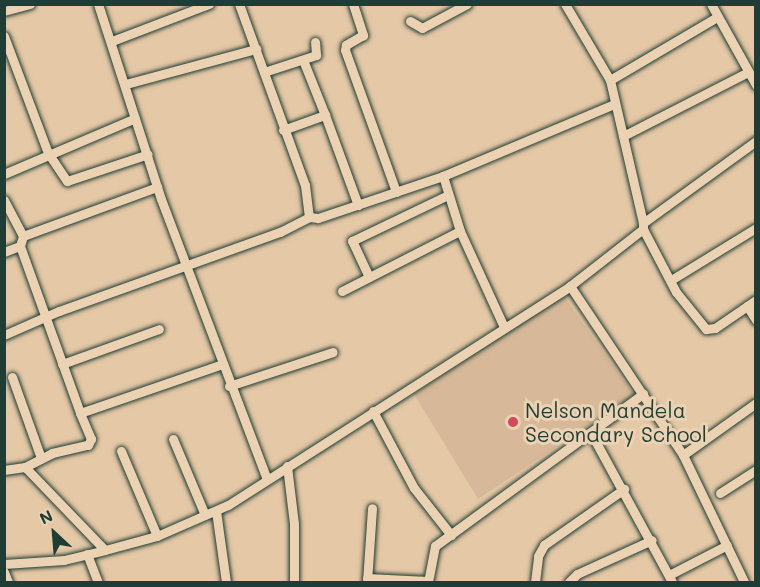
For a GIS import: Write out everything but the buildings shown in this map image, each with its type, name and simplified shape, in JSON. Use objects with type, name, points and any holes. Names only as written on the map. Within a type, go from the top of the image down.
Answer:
[{"type":"street","points":[[4,11],[30,4]]},
{"type":"street","points":[[98,4],[126,84],[157,187],[188,267],[229,386],[267,479]]},
{"type":"street","points":[[112,42],[208,4]]},
{"type":"street","points":[[239,4],[309,200],[309,217]]},
{"type":"street","points":[[353,4],[363,33],[345,50],[396,192]]},
{"type":"street","points":[[410,21],[422,28],[467,4]]},
{"type":"street","points":[[565,4],[610,80],[643,226],[671,280],[706,328],[715,328],[756,300]]},
{"type":"street","points":[[711,4],[756,85]]},
{"type":"street","points":[[610,80],[717,17]]},
{"type":"street","points":[[4,36],[48,153],[67,181],[148,154]]},
{"type":"street","points":[[264,72],[318,53],[315,42]]},
{"type":"street","points":[[126,84],[256,49]]},
{"type":"street","points":[[303,60],[358,205]]},
{"type":"street","points":[[623,136],[748,72]]},
{"type":"street","points":[[4,335],[45,316],[188,267],[309,217],[358,205],[443,176],[614,104]]},
{"type":"street","points":[[283,130],[325,115]]},
{"type":"street","points":[[4,174],[48,153],[135,118]]},
{"type":"street","points":[[4,564],[105,550],[157,536],[216,511],[570,286],[643,226],[756,141]]},
{"type":"street","points":[[443,176],[446,196],[460,231],[504,327]]},
{"type":"street","points":[[4,252],[22,241],[157,187]]},
{"type":"street","points":[[369,277],[352,241],[446,196]]},
{"type":"street","points":[[4,200],[22,241],[45,316],[90,443],[41,458],[25,467],[4,470]]},
{"type":"street","points":[[671,280],[756,228]]},
{"type":"street","points":[[342,291],[460,231]]},
{"type":"street","points":[[570,286],[683,455],[744,582]]},
{"type":"street","points":[[747,306],[756,320]]},
{"type":"street","points":[[62,364],[159,329]]},
{"type":"street","points":[[229,386],[333,352]]},
{"type":"street","points":[[80,413],[222,364]]},
{"type":"street","points":[[12,377],[41,458]]},
{"type":"street","points":[[372,508],[367,580],[428,582],[435,546],[592,435],[643,394]]},
{"type":"street","points":[[683,455],[756,403]]},
{"type":"street","points":[[373,411],[414,488],[451,535]]},
{"type":"street","points":[[592,435],[652,540],[670,579],[727,545]]},
{"type":"street","points":[[173,439],[205,515]]},
{"type":"street","points":[[121,451],[157,536]]},
{"type":"street","points":[[287,466],[294,524],[294,582]]},
{"type":"street","points":[[25,467],[105,550]]},
{"type":"street","points":[[720,493],[756,470]]},
{"type":"street","points":[[535,582],[538,555],[544,545],[624,489]]},
{"type":"street","points":[[216,511],[226,582]]},
{"type":"street","points":[[569,582],[577,574],[652,540]]},
{"type":"street","points":[[87,554],[98,582]]},
{"type":"street","points":[[4,572],[8,582]]},
{"type":"shaded area","name":"Nelson Mandela Secondary School","points":[[563,295],[634,395],[478,499],[414,394]]},
{"type":"place","name":"Nelson Mandela Secondary School","points":[[513,422]]}]
